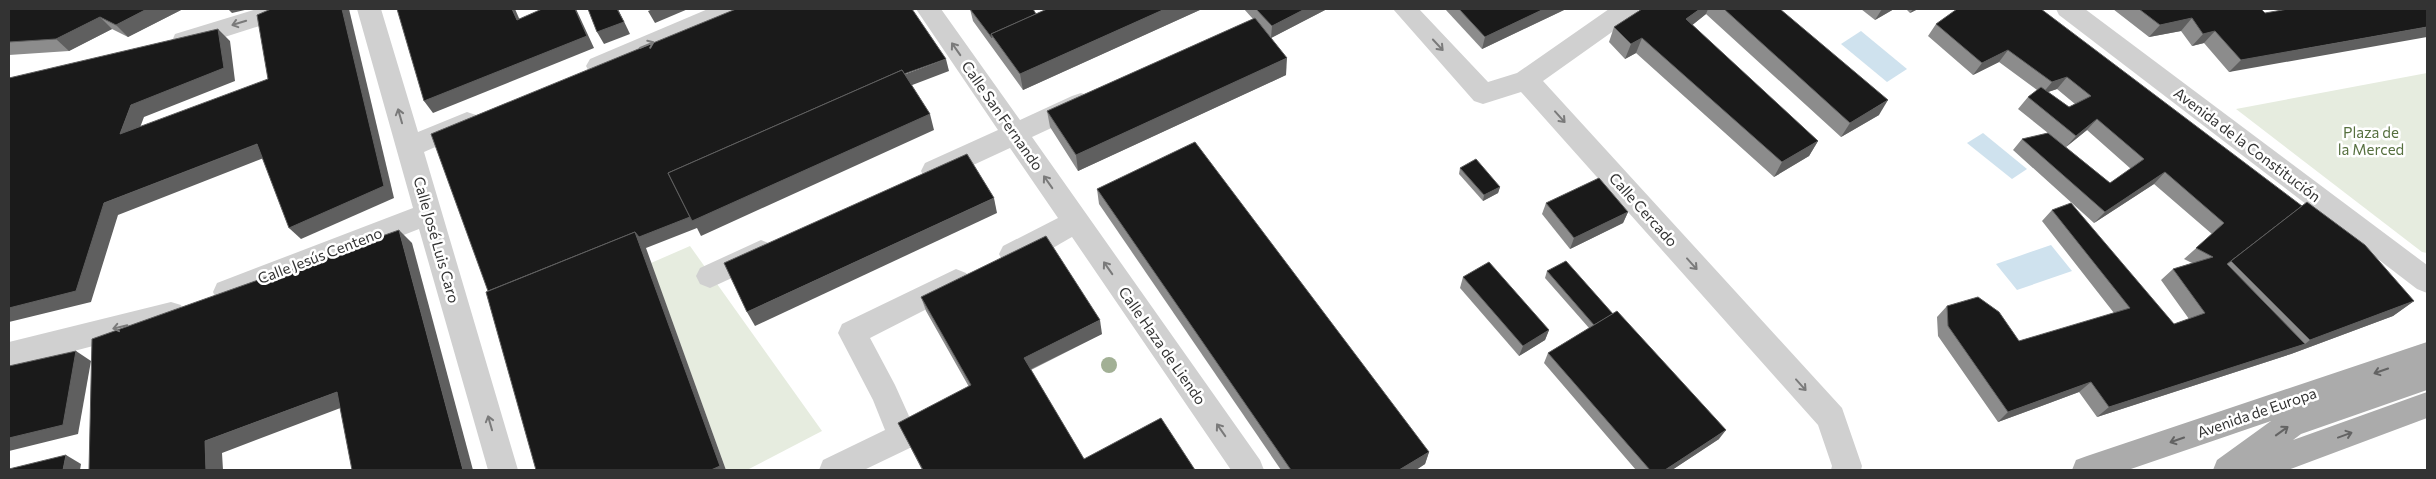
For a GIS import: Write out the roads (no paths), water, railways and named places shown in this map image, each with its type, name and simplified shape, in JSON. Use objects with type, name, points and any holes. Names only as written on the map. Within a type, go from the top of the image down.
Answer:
[{"type":"main road","name":"Avenida de Europa","points":[[2087,470],[2427,355]]},
{"type":"main road","points":[[2228,470],[2291,424],[2427,377]]},
{"type":"main road","points":[[2250,470],[2427,405]]},
{"type":"street","points":[[166,46],[285,9]]},
{"type":"street","name":"Calle José Luis Caro","points":[[369,9],[503,470]]},
{"type":"street","points":[[579,74],[731,9]]},
{"type":"street","name":"Calle San Fernando","points":[[928,9],[1076,222]]},
{"type":"street","points":[[1405,9],[1483,94],[1526,80],[1627,9]]},
{"type":"street","name":"Avenida de la Constitución","points":[[2068,9],[2427,281]]},
{"type":"street","name":"Calle Cercado","points":[[1526,80],[1831,418],[1847,466],[1846,470]]},
{"type":"street","points":[[916,180],[1103,92]]},
{"type":"street","points":[[409,147],[490,112]]},
{"type":"street","name":"Calle Jesús Centeno","points":[[9,355],[164,317],[428,214]]},
{"type":"street","points":[[834,470],[904,436],[885,394],[852,333],[1076,222]]},
{"type":"street","name":"Calle Haza de Liendo","points":[[1076,222],[1249,470]]},
{"type":"street","points":[[710,276],[782,242]]},
{"type":"water","points":[[1861,31],[1907,69],[1887,82],[1841,44]]},
{"type":"water","points":[[1983,133],[2027,169],[2012,179],[1967,143]]},
{"type":"water","points":[[2051,245],[2072,271],[2017,290],[1996,264]]},
{"type":"park label","name":"Plaza de la Merced","points":[[2371,142]]}]
